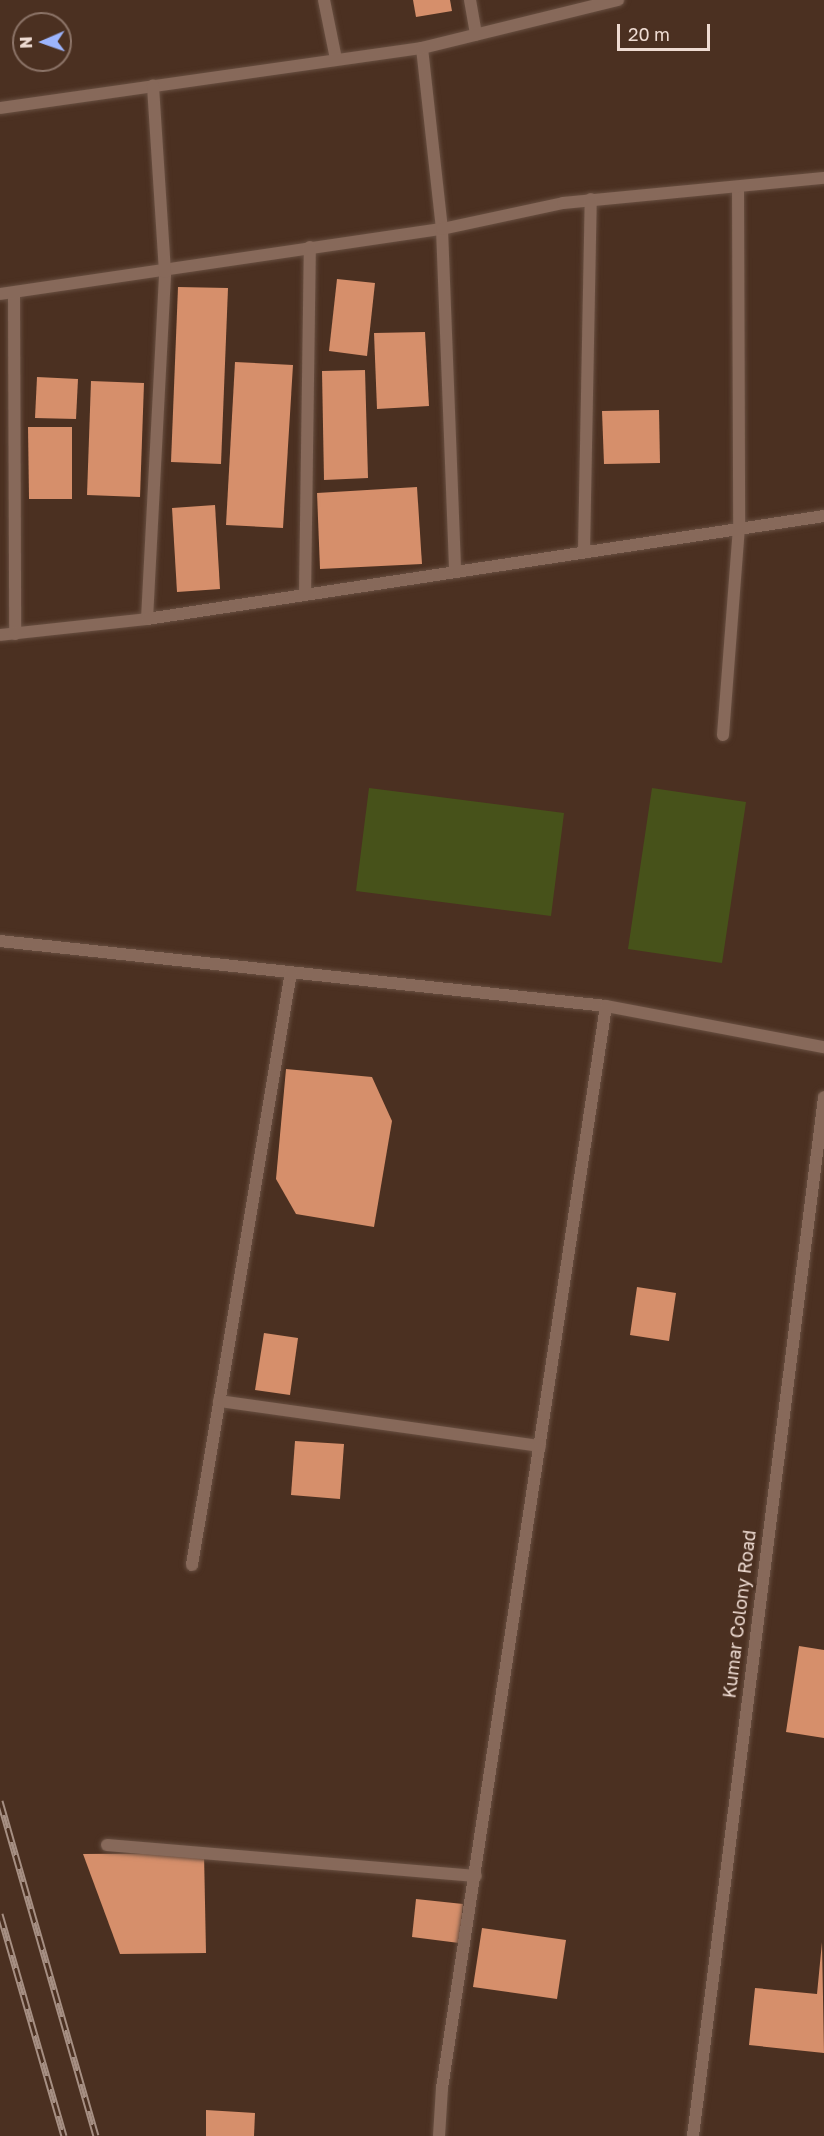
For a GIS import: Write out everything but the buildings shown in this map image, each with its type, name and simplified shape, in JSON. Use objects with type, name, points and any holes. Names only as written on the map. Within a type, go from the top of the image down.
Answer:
[{"type":"street","points":[[324,0],[336,59]]},
{"type":"street","points":[[470,0],[476,34]]},
{"type":"street","points":[[0,108],[422,48],[618,0]]},
{"type":"street","points":[[422,48],[442,228],[455,572]]},
{"type":"street","points":[[147,619],[165,272],[153,85]]},
{"type":"street","points":[[0,294],[165,272],[310,247],[442,228],[591,199],[824,178]]},
{"type":"street","points":[[723,735],[739,528],[738,187]]},
{"type":"street","points":[[584,551],[591,199]]},
{"type":"street","points":[[305,595],[310,247]]},
{"type":"street","points":[[14,293],[15,634]]},
{"type":"street","points":[[0,636],[147,619],[824,516]]},
{"type":"street","points":[[0,941],[606,1006],[824,1047]]},
{"type":"street","points":[[192,1565],[291,972]]},
{"type":"street","points":[[438,2136],[442,2088],[476,1876],[606,1006]]},
{"type":"street","name":"Kumar Colony Road","points":[[693,2136],[824,1097]]},
{"type":"street","points":[[219,1401],[540,1446]]},
{"type":"street","points":[[107,1845],[476,1876]]},
{"type":"green space","points":[[369,788],[564,813],[551,916],[356,891]]},
{"type":"green space","points":[[652,788],[746,802],[722,963],[628,949]]},
{"type":"railway","points":[[0,1801],[96,2136]]},
{"type":"railway","points":[[0,1914],[64,2136]]}]
